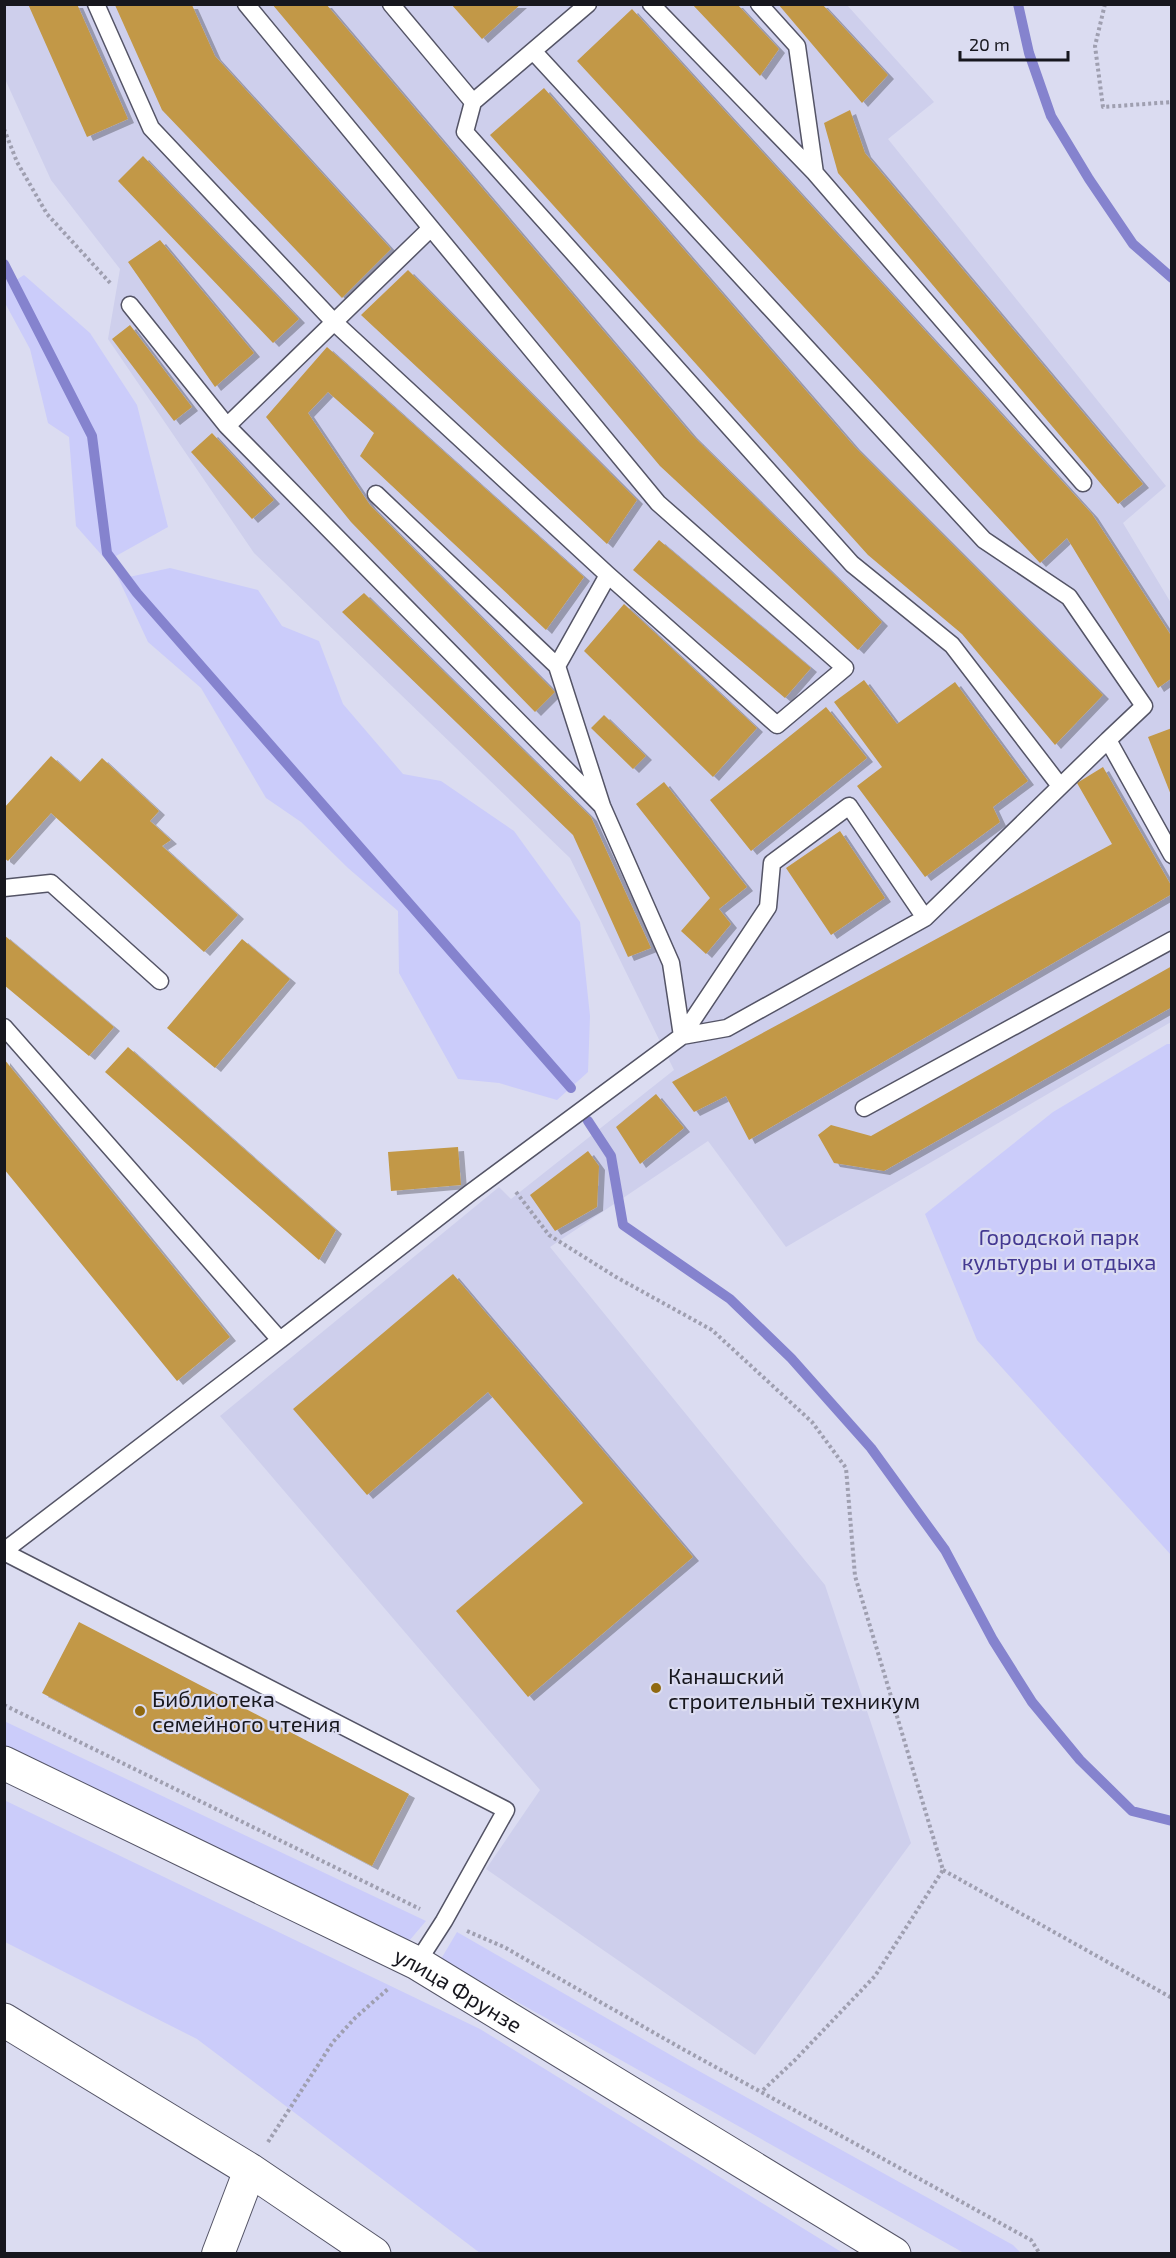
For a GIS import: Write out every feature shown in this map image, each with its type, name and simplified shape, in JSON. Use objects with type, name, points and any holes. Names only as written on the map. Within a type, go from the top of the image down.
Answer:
[{"type":"main road","name":"улица Фрунзе","points":[[4,1763],[417,1964],[894,2253]]},
{"type":"main road","points":[[4,2020],[250,2170],[374,2253]]},
{"type":"street","points":[[218,2253],[250,2170]]},
{"type":"lane","points":[[96,4],[151,128],[334,322],[608,575],[777,725],[845,668],[658,503],[246,4]]},
{"type":"lane","points":[[391,4],[473,102]]},
{"type":"lane","points":[[588,4],[473,102],[465,132],[852,564],[952,645],[1060,786]]},
{"type":"lane","points":[[651,4],[815,173],[1083,483]]},
{"type":"lane","points":[[759,4],[797,46],[815,173]]},
{"type":"lane","points":[[534,52],[984,540],[1069,597],[1144,706],[925,918],[727,1028],[682,1036]]},
{"type":"lane","points":[[227,426],[431,228]]},
{"type":"lane","points":[[130,305],[227,426],[602,806]]},
{"type":"lane","points":[[376,494],[557,666],[602,806],[671,963],[682,1036]]},
{"type":"lane","points":[[557,666],[608,575]]},
{"type":"lane","points":[[1108,740],[1172,855]]},
{"type":"lane","points":[[417,1964],[444,1921],[506,1810],[4,1551],[501,1170],[682,1036],[768,907],[772,863],[849,806],[925,918]]},
{"type":"lane","points":[[4,888],[51,883],[160,981]]},
{"type":"lane","points":[[864,1108],[1172,940]]},
{"type":"lane","points":[[4,1027],[280,1340]]},
{"type":"path","points":[[1105,4],[1095,46],[1103,107],[1172,102]]},
{"type":"path","points":[[4,129],[17,162],[47,214],[130,305]]},
{"type":"path","points":[[501,1170],[549,1236],[712,1330],[812,1422],[846,1468],[855,1576],[943,1870],[1172,1998]]},
{"type":"path","points":[[4,1705],[444,1921],[504,1947],[761,2092],[1031,2240],[1040,2253]]},
{"type":"path","points":[[761,2092],[795,2060],[875,1976],[943,1870]]},
{"type":"path","points":[[250,2170],[333,2042],[355,2018],[417,1964]]},
{"type":"shaded area","points":[[4,5],[847,5],[934,102],[888,139],[1166,486],[1123,523],[1171,603],[1171,1022],[786,1247],[708,1141],[550,1247],[825,1585],[911,1843],[755,2055],[486,1869],[540,1790],[220,1416],[499,1187],[511,1199],[674,1070],[570,858],[254,553],[108,339],[120,269],[51,180],[5,79]]},
{"type":"green space","points":[[24,275],[90,333],[137,405],[168,527],[116,556],[129,577],[170,568],[258,590],[282,626],[319,641],[343,704],[403,774],[441,781],[514,831],[580,922],[590,1016],[588,1072],[557,1100],[499,1083],[458,1079],[399,973],[398,911],[348,868],[301,822],[266,798],[201,688],[148,642],[114,569],[76,526],[69,437],[48,423],[30,349],[5,303],[5,280],[13,282]]},
{"type":"green space","name":"Городской парк культуры и отдыха","points":[[1167,1044],[1171,1044],[1171,1555],[977,1340],[925,1214],[1053,1112]]},
{"type":"green space","points":[[4,1721],[426,1921],[409,1941],[5,1753]]},
{"type":"green space","points":[[4,1800],[480,2029],[843,2253],[480,2253],[197,2039],[5,1942]]},
{"type":"green space","points":[[457,1932],[688,2065],[1013,2245],[1021,2253],[964,2253],[441,1959]]},
{"type":"building","points":[[28,4],[77,4],[128,119],[87,137]]},
{"type":"building","points":[[272,4],[326,4],[691,434],[882,622],[858,650],[660,466]]},
{"type":"building","points":[[451,4],[521,4],[482,39]]},
{"type":"building","points":[[692,4],[737,4],[779,49],[760,76]]},
{"type":"building","points":[[778,4],[822,4],[888,75],[862,103]]},
{"type":"building","points":[[115,5],[192,5],[215,56],[391,249],[342,298],[162,110]]},
{"type":"building","points":[[632,9],[1092,514],[1172,637],[1172,678],[1158,688],[1067,538],[1040,563],[577,61]]},
{"type":"building","points":[[544,88],[854,446],[1103,695],[1055,745],[962,634],[868,555],[490,135]]},
{"type":"building","points":[[850,110],[865,153],[1143,484],[1118,504],[838,173],[824,123]]},
{"type":"building","points":[[143,156],[299,319],[273,343],[118,181]]},
{"type":"building","points":[[160,240],[254,353],[215,387],[128,262]]},
{"type":"building","points":[[408,270],[637,500],[607,544],[361,315]]},
{"type":"building","points":[[130,325],[192,407],[174,421],[112,339]]},
{"type":"building","points":[[327,347],[584,577],[546,630],[360,456],[374,433],[328,392],[308,413],[370,505],[555,692],[535,712],[351,522],[266,417]]},
{"type":"building","points":[[212,433],[274,500],[252,519],[191,452]]},
{"type":"building","points":[[659,540],[811,668],[785,698],[633,570]]},
{"type":"building","points":[[364,593],[591,817],[651,948],[628,957],[573,835],[342,612]]},
{"type":"building","points":[[624,604],[757,728],[713,777],[584,651]]},
{"type":"building","points":[[864,680],[897,724],[955,682],[1028,781],[993,807],[1000,822],[925,877],[857,786],[882,767],[834,702]]},
{"type":"building","points":[[826,707],[867,758],[751,851],[710,800]]},
{"type":"building","points":[[604,715],[646,756],[633,769],[591,728]]},
{"type":"building","points":[[1172,728],[1172,795],[1171,795],[1148,737]]},
{"type":"building","points":[[51,756],[80,782],[102,758],[159,811],[150,821],[171,840],[162,846],[238,915],[204,952],[51,813],[8,861],[4,858],[4,808]]},
{"type":"building","points":[[1103,767],[1172,887],[1172,894],[749,1140],[726,1096],[694,1112],[672,1082],[1112,844],[1077,783]]},
{"type":"building","points":[[664,782],[747,887],[719,909],[731,924],[706,954],[681,931],[710,898],[636,804]]},
{"type":"building","points":[[840,831],[885,898],[831,935],[786,868]]},
{"type":"building","points":[[4,935],[114,1027],[89,1056],[4,985]]},
{"type":"building","points":[[242,939],[290,979],[215,1068],[167,1028]]},
{"type":"building","points":[[1172,966],[1172,1007],[884,1171],[834,1163],[818,1135],[831,1125],[871,1136]]},
{"type":"building","points":[[128,1047],[336,1230],[319,1260],[105,1072]]},
{"type":"building","points":[[4,1059],[230,1337],[177,1381],[4,1169]]},
{"type":"building","points":[[656,1094],[684,1128],[640,1164],[616,1127]]},
{"type":"building","points":[[458,1147],[461,1185],[391,1191],[388,1152]]},
{"type":"building","points":[[588,1151],[599,1166],[597,1207],[555,1231],[530,1195]]},
{"type":"building","points":[[453,1274],[693,1557],[528,1697],[456,1611],[583,1503],[488,1392],[367,1495],[293,1409]]},
{"type":"building","points":[[79,1622],[409,1794],[372,1866],[42,1693]]},
{"type":"waterway","points":[[1018,4],[1029,53],[1051,116],[1089,179],[1133,244],[1172,278]]},
{"type":"waterway","points":[[4,264],[92,436],[107,553],[137,593],[571,1088]]},
{"type":"waterway","points":[[588,1121],[611,1156],[623,1225],[730,1299],[791,1358],[871,1448],[945,1550],[993,1640],[1032,1702],[1080,1760],[1132,1811],[1172,1821]]},
{"type":"place","name":"Канашский строительный техникум","points":[[656,1688]]},
{"type":"place","name":"Библиотека семейного чтения","points":[[140,1711]]}]
